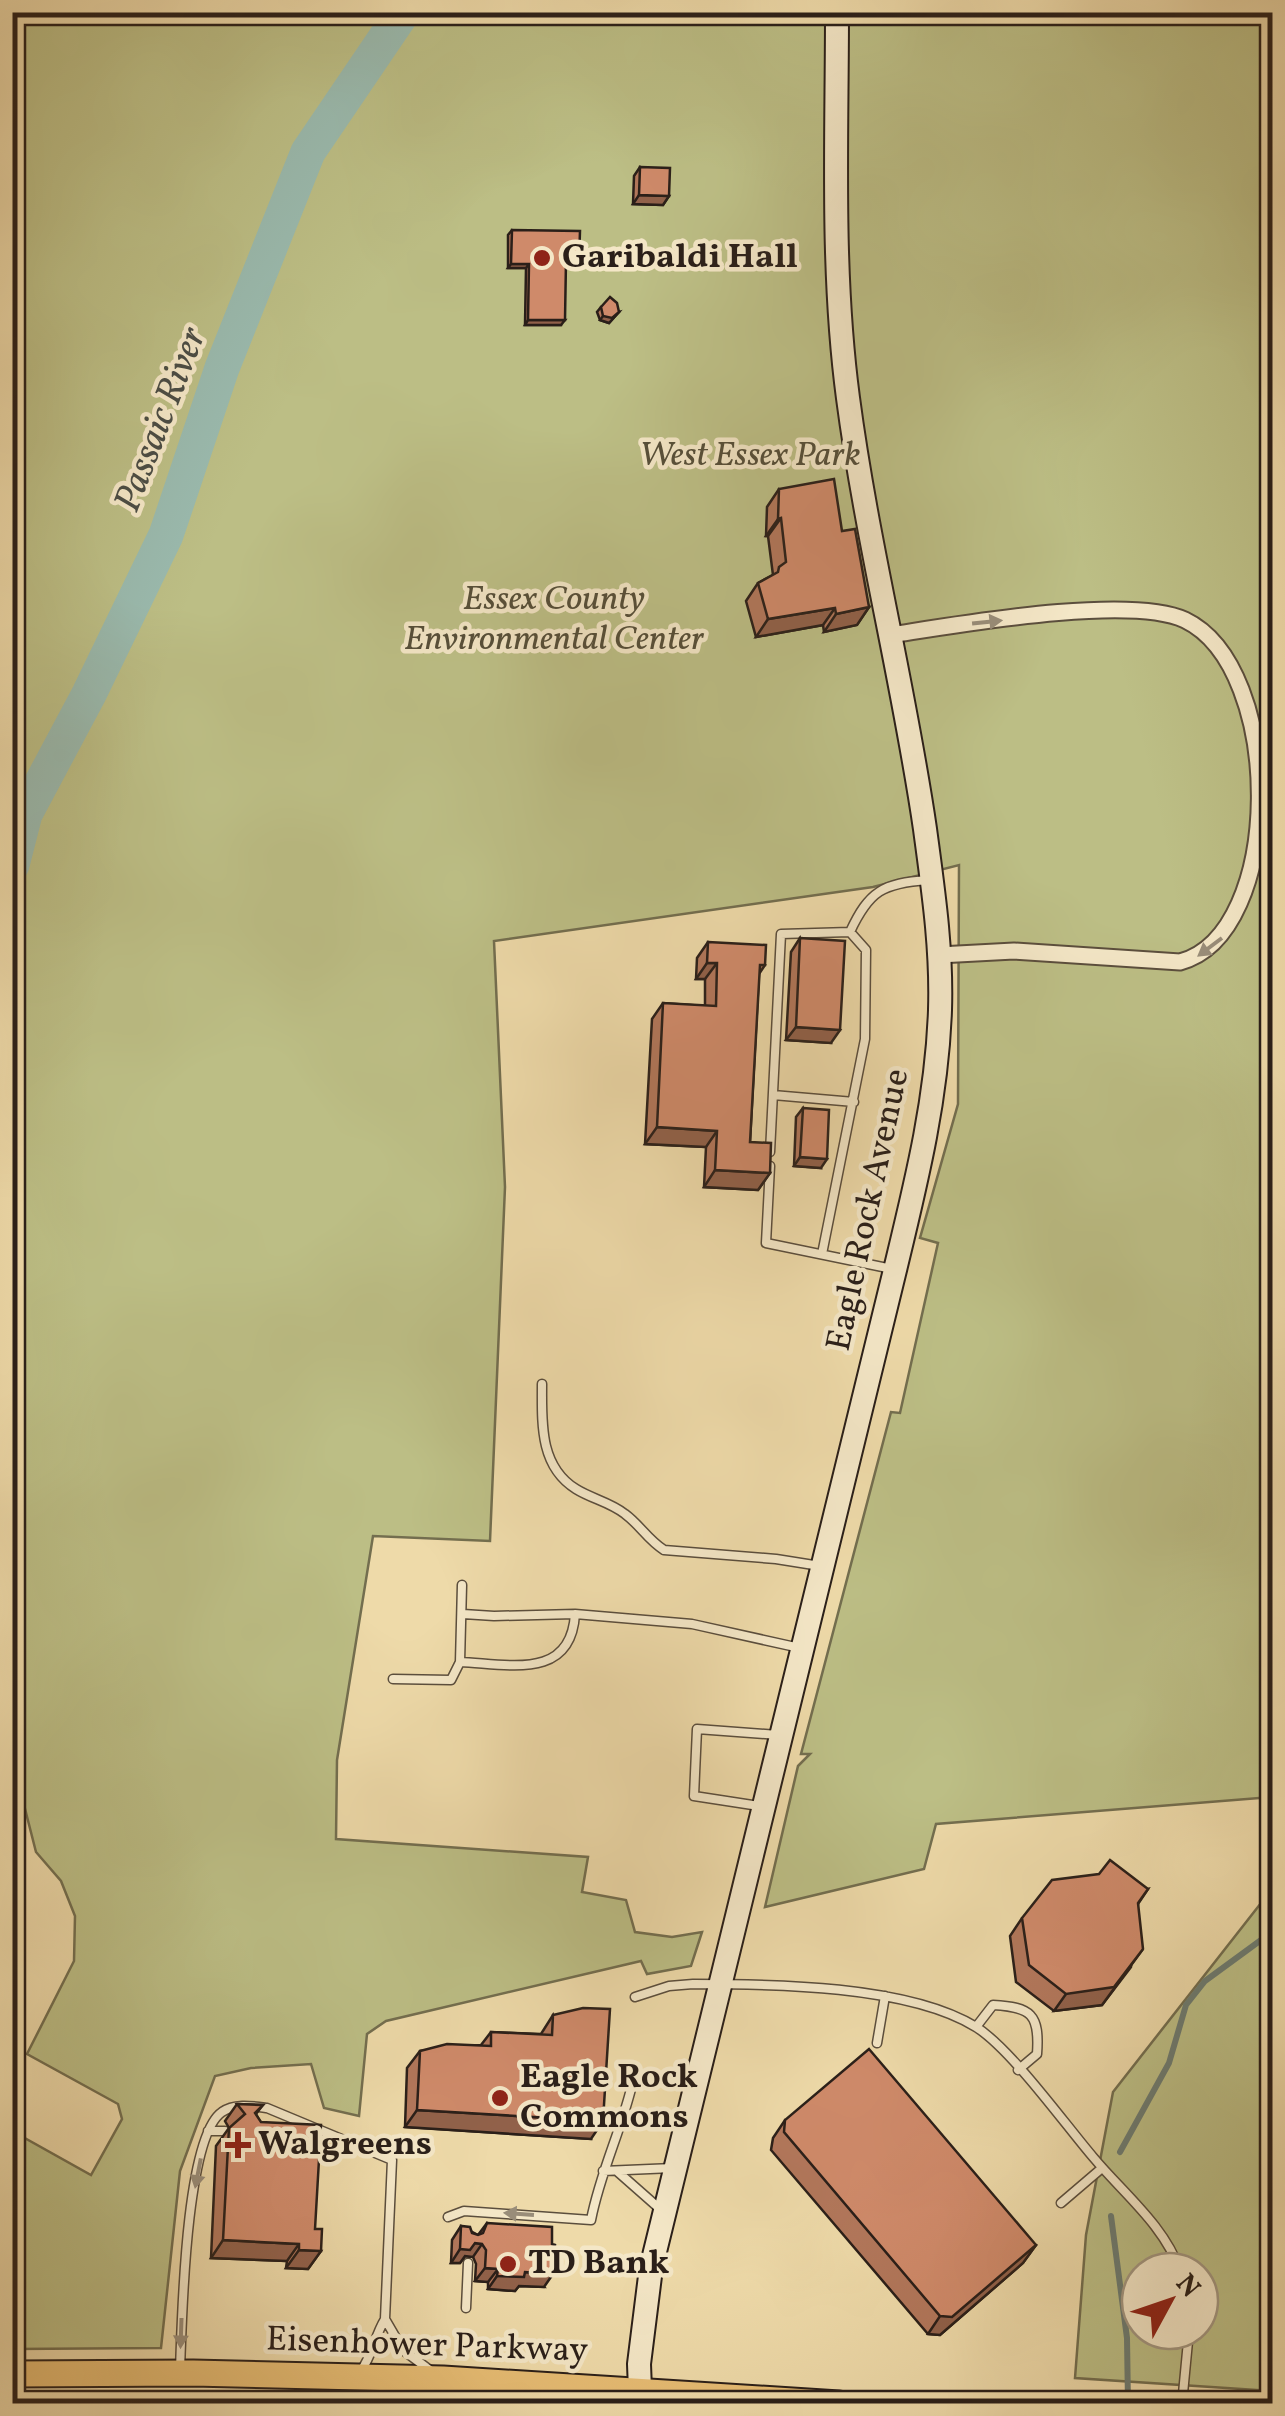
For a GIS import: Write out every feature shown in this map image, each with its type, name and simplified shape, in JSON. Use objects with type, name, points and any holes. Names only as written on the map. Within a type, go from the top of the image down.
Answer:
[{"type":"main road","name":"Eagle Rock Avenue","points":[[640,2397],[639,2364],[651,2268],[824,1567],[933,1097],[940,956],[932,880],[848,400],[839,322],[837,12]]},
{"type":"main road","name":"Eisenhower Parkway","points":[[12,2374],[442,2379],[640,2397],[839,2404]]},
{"type":"street","points":[[890,635],[1098,611],[1133,609],[1166,613],[1189,622],[1207,636],[1233,670],[1265,763],[1267,816],[1260,869],[1238,918],[1218,945],[1200,957],[1160,961],[1014,951],[940,956]]},
{"type":"lane","points":[[850,932],[862,906],[874,893],[904,882],[932,880]]},
{"type":"lane","points":[[850,932],[781,934],[766,1244],[895,1270]]},
{"type":"lane","points":[[822,1254],[865,1039],[866,950],[850,932]]},
{"type":"lane","points":[[773,1095],[854,1102]]},
{"type":"lane","points":[[542,1384],[543,1437],[550,1461],[562,1479],[628,1516],[648,1541],[664,1550],[824,1567]]},
{"type":"lane","points":[[393,1679],[451,1680],[460,1662],[462,1585]]},
{"type":"lane","points":[[463,1614],[575,1614],[692,1624],[804,1649]]},
{"type":"lane","points":[[460,1662],[544,1663],[565,1650],[575,1614]]},
{"type":"lane","points":[[765,1807],[694,1796],[696,1729],[783,1735]]},
{"type":"lane","points":[[635,1997],[669,1986],[722,1984],[884,1996],[924,2005],[976,2027],[1165,2239],[1171,2251]]},
{"type":"lane","points":[[877,2043],[884,1996]]},
{"type":"lane","points":[[976,2027],[992,2005],[1016,2006],[1028,2012],[1038,2029],[1036,2054],[1018,2070]]},
{"type":"lane","points":[[448,2217],[464,2211],[591,2220],[632,2085]]},
{"type":"lane","points":[[180,2373],[188,2228],[208,2131],[215,2118],[232,2106],[267,2108],[392,2160],[385,2319],[371,2358],[356,2377]]},
{"type":"lane","points":[[279,2128],[297,2123]]},
{"type":"lane","points":[[208,2131],[225,2131]]},
{"type":"lane","points":[[604,2171],[674,2168]]},
{"type":"lane","points":[[1061,2202],[1102,2168]]},
{"type":"lane","points":[[618,2172],[664,2212]]},
{"type":"lane","points":[[470,2223],[477,2212]]},
{"type":"lane","points":[[466,2308],[468,2264]]},
{"type":"lane","points":[[385,2319],[403,2350],[442,2379]]},
{"type":"lane","points":[[1182,2404],[1187,2351]]},
{"type":"green space","name":"West Essex Park","points":[[12,13],[1272,13],[1272,1797],[936,1824],[924,1869],[765,1907],[798,1766],[810,1754],[801,1754],[891,1412],[900,1413],[938,1243],[920,1238],[958,1104],[959,865],[873,887],[494,941],[505,1187],[490,1541],[373,1536],[337,1760],[336,1839],[588,1857],[582,1892],[626,1900],[635,1932],[672,1937],[702,1932],[691,1966],[647,1974],[641,1961],[386,2021],[367,2034],[359,2116],[324,2108],[311,2064],[251,2068],[215,2076],[180,2171],[161,2348],[13,2349],[12,2155],[21,2136],[91,2175],[122,2119],[118,2104],[27,2054],[74,1961],[75,1916],[61,1881],[36,1852],[22,1797],[23,1731],[12,1726]]},
{"type":"green space","points":[[1272,1889],[1272,2391],[1075,2378],[1086,2235],[1113,2092]]},
{"type":"building","points":[[640,167],[670,168],[669,196],[639,195]]},
{"type":"building","points":[[512,230],[580,231],[579,262],[566,261],[565,320],[528,320],[529,264],[511,264]]},
{"type":"building","points":[[610,297],[619,312],[612,318],[603,316],[601,307]]},
{"type":"building","name":"Essex County Environmental Center","points":[[834,479],[842,531],[855,529],[869,607],[836,614],[835,608],[768,619],[758,583],[778,572],[786,562],[781,518],[778,519],[779,489]]},
{"type":"building","points":[[800,938],[845,941],[840,1030],[796,1027]]},
{"type":"building","points":[[708,942],[766,945],[765,965],[760,965],[750,1142],[771,1143],[770,1173],[715,1170],[717,1131],[657,1127],[663,1003],[716,1006],[717,963],[707,963]]},
{"type":"building","points":[[803,1108],[829,1110],[827,1159],[800,1157]]},
{"type":"building","points":[[1110,1860],[1148,1889],[1138,1903],[1143,1949],[1114,1987],[1066,1994],[1029,1965],[1022,1918],[1052,1880],[1099,1874]]},
{"type":"building","name":"Eagle Rock Commons","points":[[583,2008],[610,2009],[603,2121],[417,2110],[420,2051],[447,2044],[491,2046],[491,2032],[552,2035],[553,2015]]},
{"type":"building","points":[[869,2049],[1036,2245],[952,2317],[940,2316],[784,2132],[785,2120]]},
{"type":"building","points":[[237,2104],[263,2105],[255,2113],[261,2122],[321,2125],[315,2229],[322,2229],[321,2251],[299,2250],[299,2244],[223,2240],[229,2128],[245,2114]]},
{"type":"building","points":[[487,2223],[552,2227],[553,2274],[497,2276],[498,2269],[485,2268],[486,2250],[482,2244],[475,2243],[470,2250],[460,2249],[461,2226],[470,2227],[478,2235]]},
{"type":"waterway","name":"Passaic River","points":[[12,865],[25,814],[166,535],[222,368],[308,152],[403,12]]},
{"type":"waterway","points":[[1120,2152],[1169,2063],[1186,2005],[1205,1981],[1272,1932]]},
{"type":"waterway","points":[[1111,2216],[1127,2338],[1128,2404]]},
{"type":"place","name":"Garibaldi Hall","points":[[542,258]]},
{"type":"place","name":"Eagle Rock Commons","points":[[500,2098]]},
{"type":"place","name":"Walgreens","points":[[238,2145]]},
{"type":"place","name":"TD Bank","points":[[508,2264]]}]
